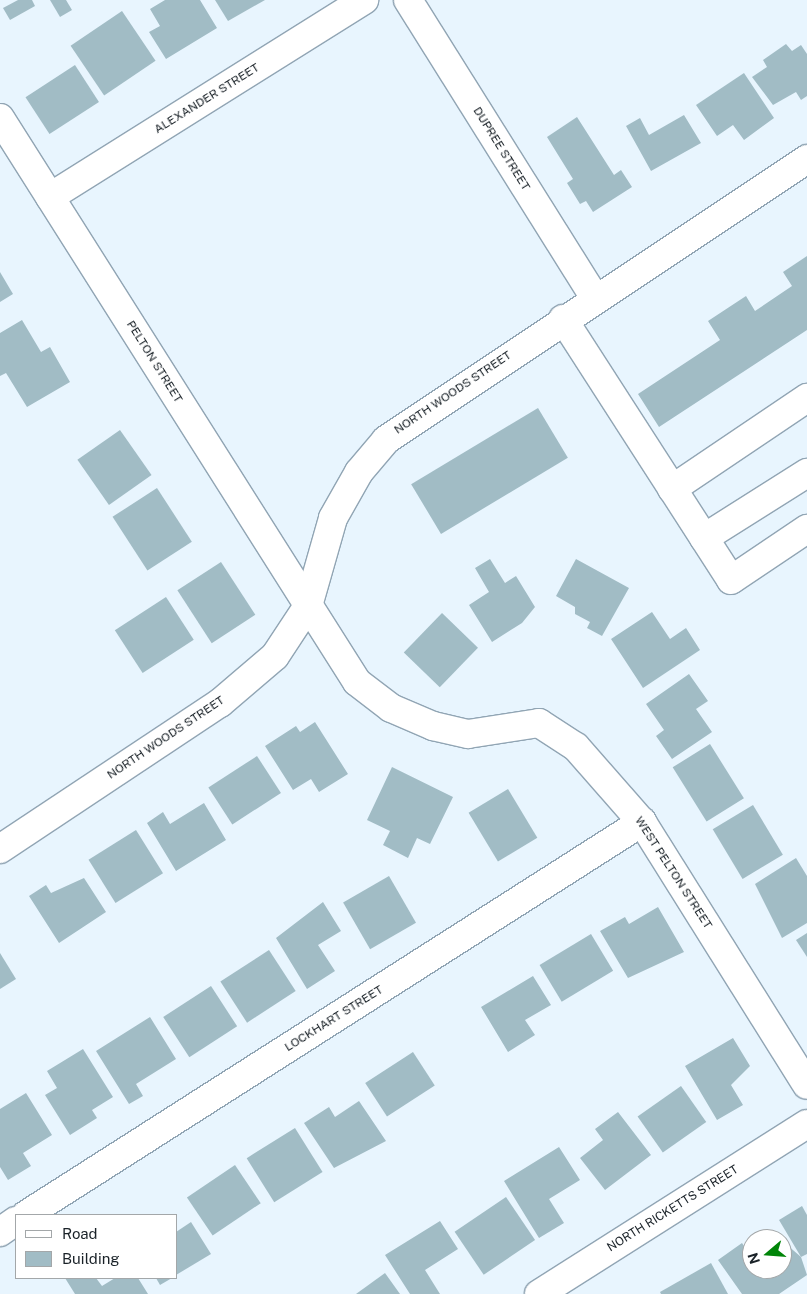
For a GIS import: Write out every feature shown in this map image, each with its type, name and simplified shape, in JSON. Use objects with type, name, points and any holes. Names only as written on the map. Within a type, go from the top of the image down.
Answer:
[{"type":"street","name":"ALEXANDER STREET","points":[[50,197],[364,0]]},
{"type":"street","name":"DUPREE STREET","points":[[408,0],[594,298]]},
{"type":"street","name":"PELTON STREET","points":[[0,118],[308,606]]},
{"type":"street","name":"NORTH WOODS STREET","points":[[0,848],[220,703],[275,656],[308,606],[333,518],[359,472],[386,440],[594,298],[807,159]]},
{"type":"street","points":[[563,320],[731,580],[807,529]]},
{"type":"street","points":[[672,489],[807,398]]},
{"type":"street","points":[[704,538],[807,473]]},
{"type":"street","name":"WEST PELTON STREET","points":[[308,606],[357,682],[391,708],[433,726],[468,734],[539,723],[576,747],[642,822],[807,1085]]},
{"type":"street","name":"LOCKHART STREET","points":[[28,1214],[642,822]]},
{"type":"street","name":"NORTH RICKETTS STREET","points":[[539,1294],[807,1124]]},
{"type":"street","points":[[0,1232],[15,1222]]},
{"type":"building","points":[[18,0],[32,0],[35,6],[10,20],[3,8]]},
{"type":"building","points":[[50,0],[66,0],[72,10],[60,17]]},
{"type":"building","points":[[165,0],[200,0],[217,28],[166,59],[149,32],[160,26],[150,9]]},
{"type":"building","points":[[215,0],[265,0],[228,21]]},
{"type":"building","points":[[122,11],[156,61],[104,95],[71,46]]},
{"type":"building","points":[[786,44],[792,51],[801,45],[807,54],[807,96],[801,100],[796,92],[773,105],[752,77],[767,67],[763,60]]},
{"type":"building","points":[[75,65],[99,102],[49,134],[26,97]]},
{"type":"building","points":[[744,73],[774,118],[744,140],[733,125],[717,136],[696,105]]},
{"type":"building","points":[[684,115],[701,143],[651,171],[626,126],[640,118],[649,135]]},
{"type":"building","points":[[577,117],[614,175],[621,170],[632,187],[593,212],[586,201],[580,204],[567,183],[573,179],[547,137]]},
{"type":"building","points":[[807,256],[807,330],[659,427],[638,394],[720,340],[708,321],[746,296],[755,311],[792,286],[783,272]]},
{"type":"building","points":[[0,272],[13,294],[0,302]]},
{"type":"building","points":[[22,320],[41,352],[50,347],[70,382],[27,407],[6,373],[0,376],[0,333]]},
{"type":"building","points":[[538,408],[568,458],[441,534],[411,484]]},
{"type":"building","points":[[120,430],[152,475],[109,505],[77,460]]},
{"type":"building","points":[[157,488],[192,542],[147,571],[113,517]]},
{"type":"building","points":[[490,559],[505,583],[516,576],[535,607],[522,623],[492,642],[469,605],[489,592],[475,568]]},
{"type":"building","points":[[576,559],[629,588],[602,636],[587,628],[590,622],[575,614],[575,607],[556,596]]},
{"type":"building","points":[[221,562],[255,615],[212,643],[177,590]]},
{"type":"building","points":[[166,597],[194,640],[143,673],[115,630]]},
{"type":"building","points":[[652,612],[670,639],[686,628],[700,650],[643,688],[611,639]]},
{"type":"building","points":[[442,613],[478,648],[440,687],[404,653]]},
{"type":"building","points":[[689,674],[708,701],[696,709],[712,732],[672,759],[656,736],[664,730],[646,704]]},
{"type":"building","points":[[315,722],[348,774],[319,792],[311,779],[293,790],[265,746],[296,726],[300,732]]},
{"type":"building","points":[[710,744],[744,798],[707,822],[673,767]]},
{"type":"building","points":[[257,756],[281,793],[232,824],[208,788]]},
{"type":"building","points":[[392,767],[453,797],[430,844],[417,838],[408,858],[383,845],[390,831],[367,820]]},
{"type":"building","points":[[508,789],[537,838],[498,862],[469,813]]},
{"type":"building","points":[[204,803],[226,840],[176,871],[147,823],[163,812],[170,824]]},
{"type":"building","points":[[753,805],[783,855],[743,879],[713,829]]},
{"type":"building","points":[[136,830],[163,873],[116,903],[89,860]]},
{"type":"building","points":[[796,858],[807,876],[807,923],[782,938],[755,884]]},
{"type":"building","points":[[389,876],[416,923],[370,949],[343,902]]},
{"type":"building","points":[[84,878],[106,912],[59,943],[29,896],[46,885],[51,893]]},
{"type":"building","points":[[323,902],[341,931],[318,945],[335,971],[307,989],[276,938]]},
{"type":"building","points":[[658,907],[684,952],[628,978],[600,931],[625,917],[629,924]]},
{"type":"building","points":[[807,933],[807,957],[796,940]]},
{"type":"building","points":[[591,934],[613,971],[562,1002],[540,965]]},
{"type":"building","points":[[269,950],[296,991],[247,1023],[220,982]]},
{"type":"building","points":[[0,953],[16,979],[0,989]]},
{"type":"building","points":[[533,976],[551,1005],[525,1020],[535,1035],[508,1052],[481,1007]]},
{"type":"building","points":[[211,986],[237,1026],[189,1057],[163,1017]]},
{"type":"building","points":[[150,1017],[176,1059],[136,1084],[143,1096],[129,1104],[96,1051]]},
{"type":"building","points":[[733,1038],[750,1066],[731,1085],[743,1105],[717,1120],[685,1066]]},
{"type":"building","points":[[83,1049],[113,1097],[92,1110],[97,1118],[70,1135],[45,1095],[57,1088],[47,1071]]},
{"type":"building","points":[[413,1052],[435,1086],[387,1117],[365,1083]]},
{"type":"building","points":[[681,1086],[706,1122],[663,1152],[638,1116]]},
{"type":"building","points":[[26,1093],[52,1135],[23,1153],[31,1166],[8,1180],[0,1167],[0,1109]]},
{"type":"building","points":[[359,1101],[386,1141],[334,1168],[304,1123],[329,1107],[335,1117]]},
{"type":"building","points":[[618,1112],[651,1155],[605,1190],[580,1158],[603,1140],[595,1129]]},
{"type":"building","points":[[295,1128],[323,1172],[274,1202],[247,1158]]},
{"type":"building","points":[[559,1147],[580,1180],[549,1199],[564,1223],[539,1238],[504,1181]]},
{"type":"building","points":[[235,1165],[261,1203],[213,1236],[187,1197]]},
{"type":"building","points":[[506,1197],[535,1240],[484,1275],[455,1232]]},
{"type":"building","points":[[802,1206],[807,1215],[807,1254],[801,1257],[792,1242],[792,1229],[784,1229],[779,1220]]},
{"type":"building","points":[[440,1221],[458,1249],[425,1270],[440,1294],[410,1294],[385,1255]]},
{"type":"building","points":[[191,1222],[211,1254],[178,1274],[178,1231]]},
{"type":"building","points":[[742,1243],[742,1279],[792,1279],[792,1249],[801,1257],[807,1275],[779,1294],[742,1294],[718,1260]]},
{"type":"building","points":[[711,1263],[728,1294],[661,1294],[660,1292]]},
{"type":"building","points":[[385,1273],[400,1294],[356,1294]]},
{"type":"building","points":[[66,1279],[97,1279],[102,1286],[113,1279],[139,1279],[148,1294],[75,1294]]},
{"type":"building","points":[[157,1279],[170,1279],[160,1285]]}]
